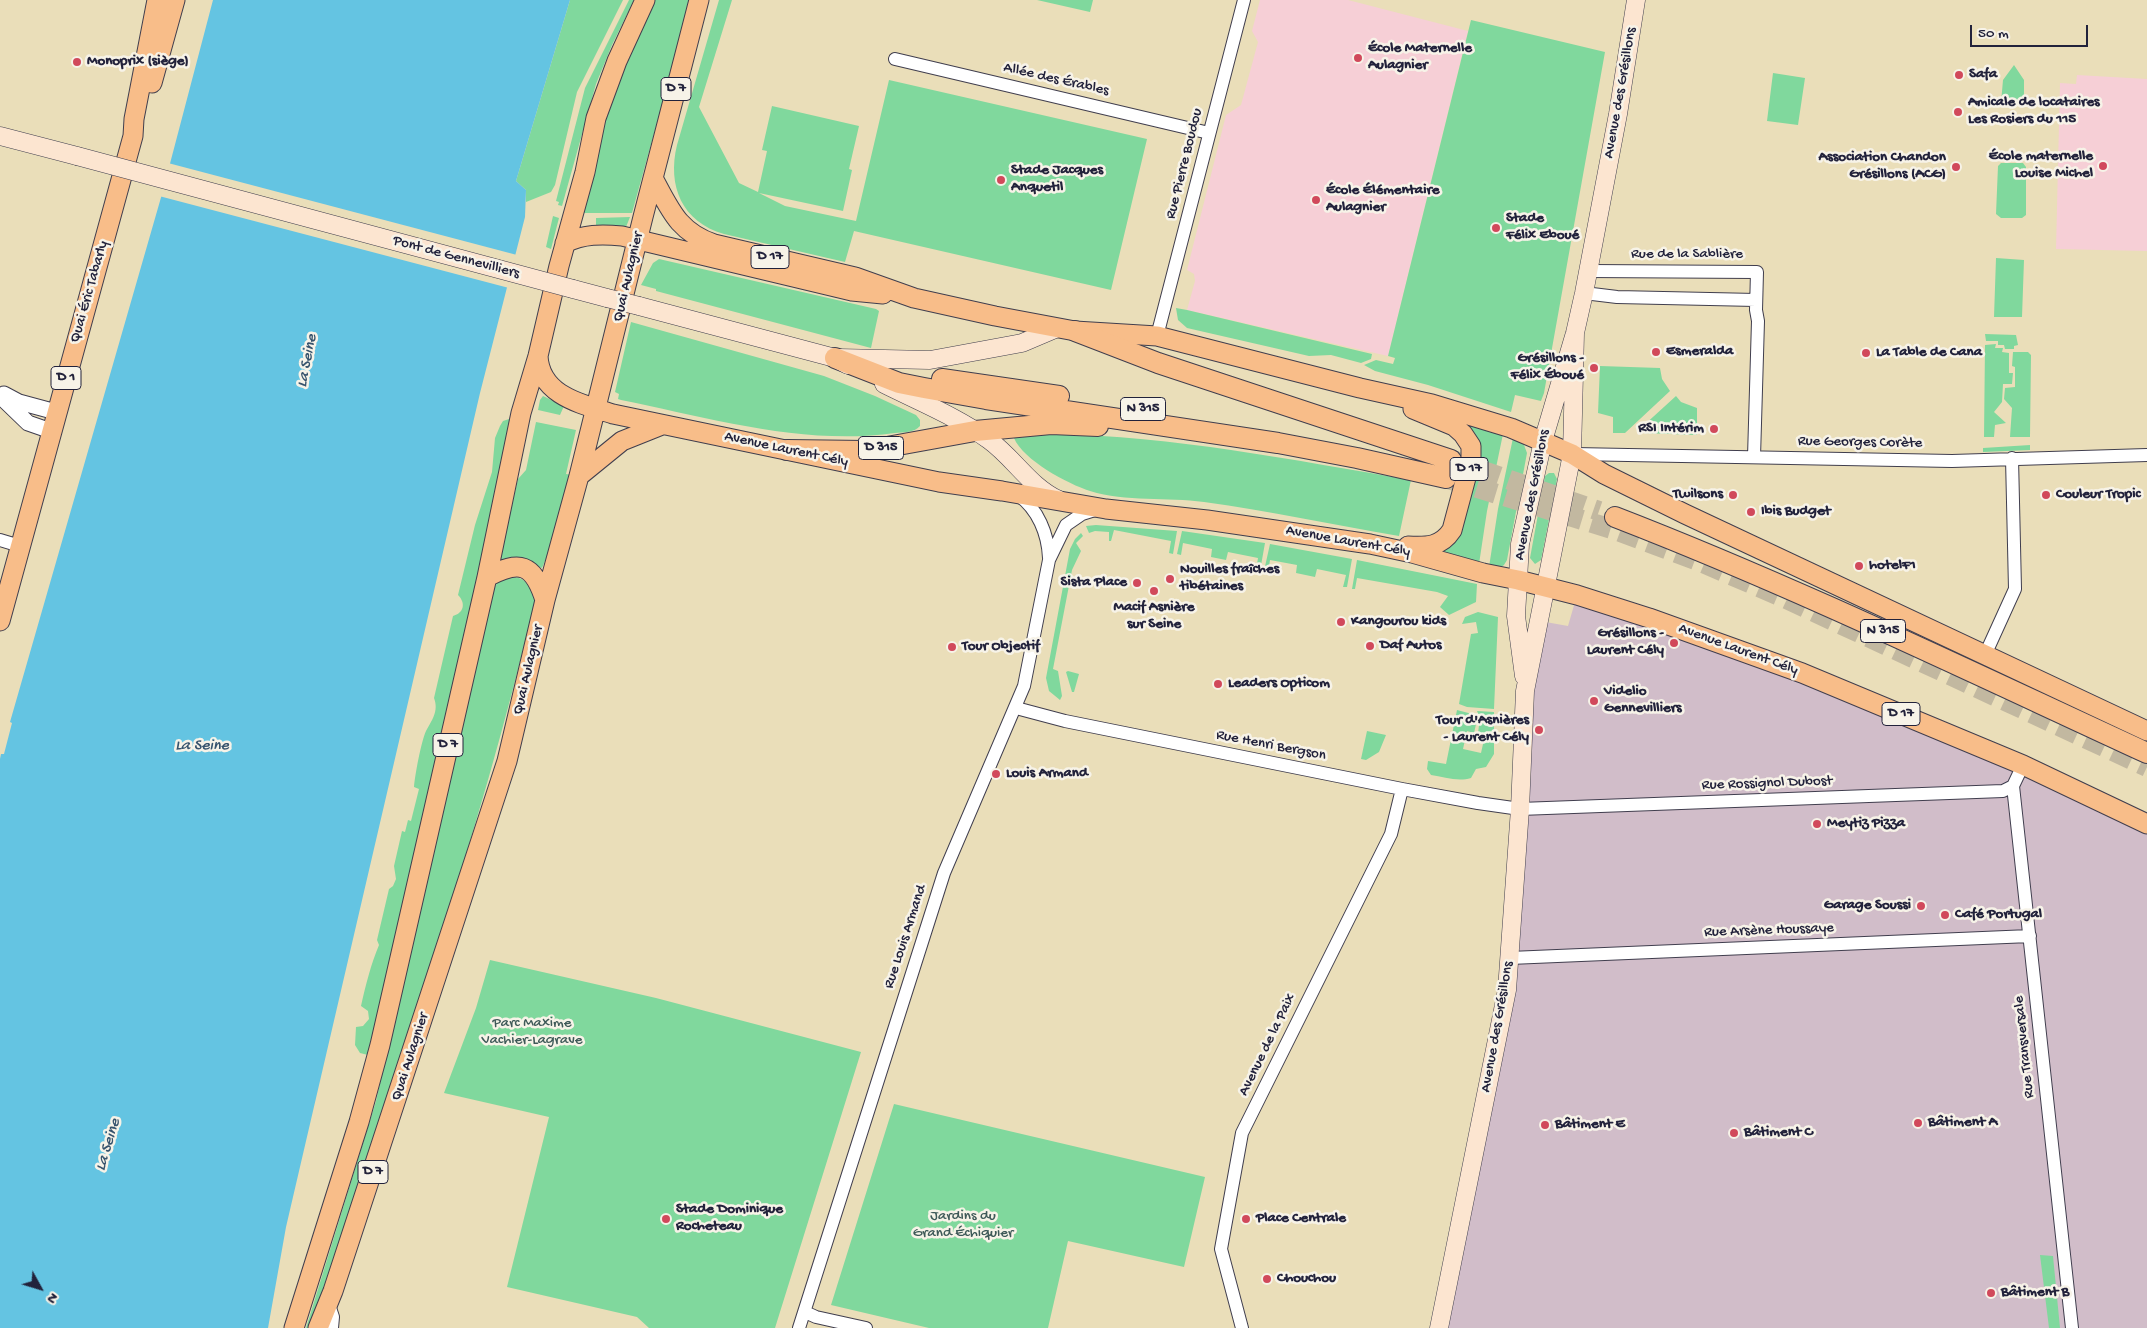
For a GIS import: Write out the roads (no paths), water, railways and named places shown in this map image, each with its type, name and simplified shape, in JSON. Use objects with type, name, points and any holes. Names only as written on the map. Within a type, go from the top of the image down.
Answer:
[{"type":"highway","points":[[1075,331],[1449,468]]},
{"type":"highway","name":"N 315","points":[[835,358],[899,383],[986,400],[1278,443],[1358,458],[1449,468]]},
{"type":"highway","name":"N 315","points":[[835,358],[926,376],[1290,432],[1449,468]]},
{"type":"highway","points":[[975,431],[1051,424],[1117,427],[1277,451],[1358,458]]},
{"type":"highway","name":"D 315","points":[[787,450],[865,451],[975,431]]},
{"type":"highway","name":"N 315","points":[[1615,517],[1702,550],[1786,586],[2147,753]]},
{"type":"main road","name":"Quai Éric Tabarly","points":[[0,621],[133,136],[134,119],[158,0]]},
{"type":"main road","name":"Quai Éric Tabarly","points":[[133,136],[142,122],[175,0]]},
{"type":"main road","name":"Quai Aulagnier","points":[[294,1328],[359,1122],[380,1045],[486,577],[521,413],[538,356],[565,243],[585,172],[596,118],[617,61],[645,0]]},
{"type":"main road","name":"Quai Aulagnier","points":[[318,1328],[413,1050],[507,760],[545,600],[579,476],[653,178],[700,0]]},
{"type":"main road","name":"Avenue des Grésillons","points":[[1439,1328],[1507,990],[1520,809],[1525,691],[1516,616],[1520,544],[1543,441],[1575,333],[1584,293],[1618,114],[1636,0]]},
{"type":"main road","name":"Pont de Gennevilliers","points":[[0,136],[835,358]]},
{"type":"main road","name":"D 17","points":[[653,178],[680,224],[700,239],[855,277],[914,298]]},
{"type":"main road","points":[[565,243],[579,237],[600,235],[638,240]]},
{"type":"main road","name":"D 17","points":[[638,240],[852,291],[914,298],[1075,331],[1157,336],[1360,388],[1432,404],[1511,428],[1572,454],[1595,470],[2147,730]]},
{"type":"main road","points":[[835,358],[871,357],[930,360],[1022,343],[1055,328]]},
{"type":"main road","name":"Avenue des Grésillons","points":[[1525,691],[1572,454],[1575,333]]},
{"type":"main road","name":"Avenue Laurent Cély","points":[[538,356],[543,376],[557,392],[571,401],[662,425],[939,482],[1106,509],[1207,520],[1370,544],[1412,553],[1483,574],[1547,587],[1649,618],[1802,673],[2023,765],[2147,824]]},
{"type":"main road","name":"D 17","points":[[835,358],[940,411],[975,431],[998,447],[1034,483],[1064,502]]},
{"type":"main road","name":"D 17","points":[[1360,388],[1454,426],[1463,434],[1471,446],[1471,459],[1452,530],[1447,537],[1431,546],[1370,544]]},
{"type":"main road","points":[[579,476],[622,441],[662,425]]},
{"type":"main road","points":[[486,577],[507,567],[524,569],[539,581],[545,600]]},
{"type":"street","name":"Rue Pierre Boudou","points":[[1157,336],[1244,0]]},
{"type":"street","name":"Allée des Érables","points":[[894,59],[1209,133]]},
{"type":"street","name":"Rue de la Sablière","points":[[1588,270],[1756,272],[1758,321],[1754,457]]},
{"type":"street","points":[[1584,293],[1617,297],[1756,300]]},
{"type":"street","points":[[0,391],[19,402],[56,412]]},
{"type":"street","points":[[0,396],[28,423],[51,431]]},
{"type":"street","name":"Rue Georges Corète","points":[[1572,454],[1952,460],[2147,455]]},
{"type":"street","points":[[1985,655],[2015,589],[2012,458]]},
{"type":"street","name":"Rue Louis Armand","points":[[1013,493],[1026,501],[1037,517],[1047,542],[1049,560]]},
{"type":"street","name":"Rue Louis Armand","points":[[799,1328],[944,873],[1024,686],[1049,560],[1063,530],[1072,520],[1088,512],[1106,509]]},
{"type":"street","points":[[0,540],[20,546]]},
{"type":"street","name":"Rue Henri Bergson","points":[[1016,708],[1065,721],[1402,789],[1520,809]]},
{"type":"street","points":[[2013,786],[2023,765]]},
{"type":"street","name":"Rue Rossignol Dubost","points":[[1520,809],[2003,791],[2013,786]]},
{"type":"street","name":"Rue Transversale","points":[[2013,786],[2072,1328]]},
{"type":"street","name":"Avenue de la Paix","points":[[1242,1328],[1221,1249],[1242,1133],[1390,834],[1402,789]]},
{"type":"street","name":"Rue Arsène Houssaye","points":[[1510,958],[2030,936]]},
{"type":"street","points":[[328,1302],[333,1316],[332,1328]]},
{"type":"street","points":[[804,1312],[816,1317],[866,1328]]},
{"type":"water","name":"La Seine","points":[[213,0],[570,0],[516,181],[526,190],[525,217],[480,393],[286,1227],[268,1328],[0,1328],[0,759],[1,754],[4,754],[12,723],[10,722],[162,194]]},
{"type":"tunnel","points":[[1452,460],[1599,511]]},
{"type":"tunnel","points":[[1448,479],[1612,529],[1698,561],[1782,597],[2147,767]]},
{"type":"place","name":"École Maternelle Aulagnier","points":[[1358,58]]},
{"type":"place","name":"Monoprix (siège)","points":[[77,62]]},
{"type":"place","name":"Safa","points":[[1959,75]]},
{"type":"place","name":"Amicale de locataires Les Rosiers du 115","points":[[1958,112]]},
{"type":"place","name":"École maternelle Louise Michel","points":[[2103,166]]},
{"type":"place","name":"Association Chandon Grésillons (ACG)","points":[[1956,167]]},
{"type":"place","name":"Stade Jacques Anquetil","points":[[1001,180]]},
{"type":"place","name":"École Élémentaire Aulagnier","points":[[1316,200]]},
{"type":"place","name":"Stade Félix Eboué","points":[[1496,228]]},
{"type":"place","name":"Esmeralda","points":[[1656,352]]},
{"type":"place","name":"La Table de Cana","points":[[1866,353]]},
{"type":"place","name":"Grésillons - Félix Éboué","points":[[1594,368]]},
{"type":"place","name":"RSI Intérim","points":[[1714,429]]},
{"type":"place","name":"Twilsons","points":[[1733,495]]},
{"type":"place","name":"Couleur Tropic","points":[[2046,495]]},
{"type":"place","name":"Ibis Budget","points":[[1751,512]]},
{"type":"place","name":"hotelF1","points":[[1859,566]]},
{"type":"place","name":"Nouilles fraîches tibétaines","points":[[1170,579]]},
{"type":"place","name":"Sista Place","points":[[1137,583]]},
{"type":"place","name":"Macif Asnière sur Seine","points":[[1154,591]]},
{"type":"place","name":"Kangourou kids","points":[[1341,622]]},
{"type":"place","name":"Grésillons - Laurent Cély","points":[[1674,643]]},
{"type":"place","name":"Daf Autos","points":[[1370,646]]},
{"type":"place","name":"Tour Objectif","points":[[952,647]]},
{"type":"place","name":"Leaders Opticom","points":[[1218,684]]},
{"type":"place","name":"Videlio Gennevilliers","points":[[1594,701]]},
{"type":"place","name":"Tour d'Asnières - Laurent Cély","points":[[1539,730]]},
{"type":"place","name":"Louis Armand","points":[[996,774]]},
{"type":"place","name":"Meytiz Pizza","points":[[1817,824]]},
{"type":"place","name":"Garage Soussi","points":[[1921,906]]},
{"type":"place","name":"Café Portugal","points":[[1945,915]]},
{"type":"place","name":"Bâtiment A","points":[[1918,1123]]},
{"type":"place","name":"Bâtiment E","points":[[1545,1125]]},
{"type":"place","name":"Bâtiment C","points":[[1734,1133]]},
{"type":"place","name":"Stade Dominique Rocheteau","points":[[666,1219]]},
{"type":"place","name":"Place Centrale","points":[[1246,1219]]},
{"type":"place","name":"Chouchou","points":[[1267,1279]]},
{"type":"place","name":"Bâtiment B","points":[[1991,1293]]},
{"type":"park label","name":"Parc Maxime Vachier-Lagrave","points":[[532,1032]]},
{"type":"park label","name":"Jardins du Grand Échiquier","points":[[963,1226]]}]
